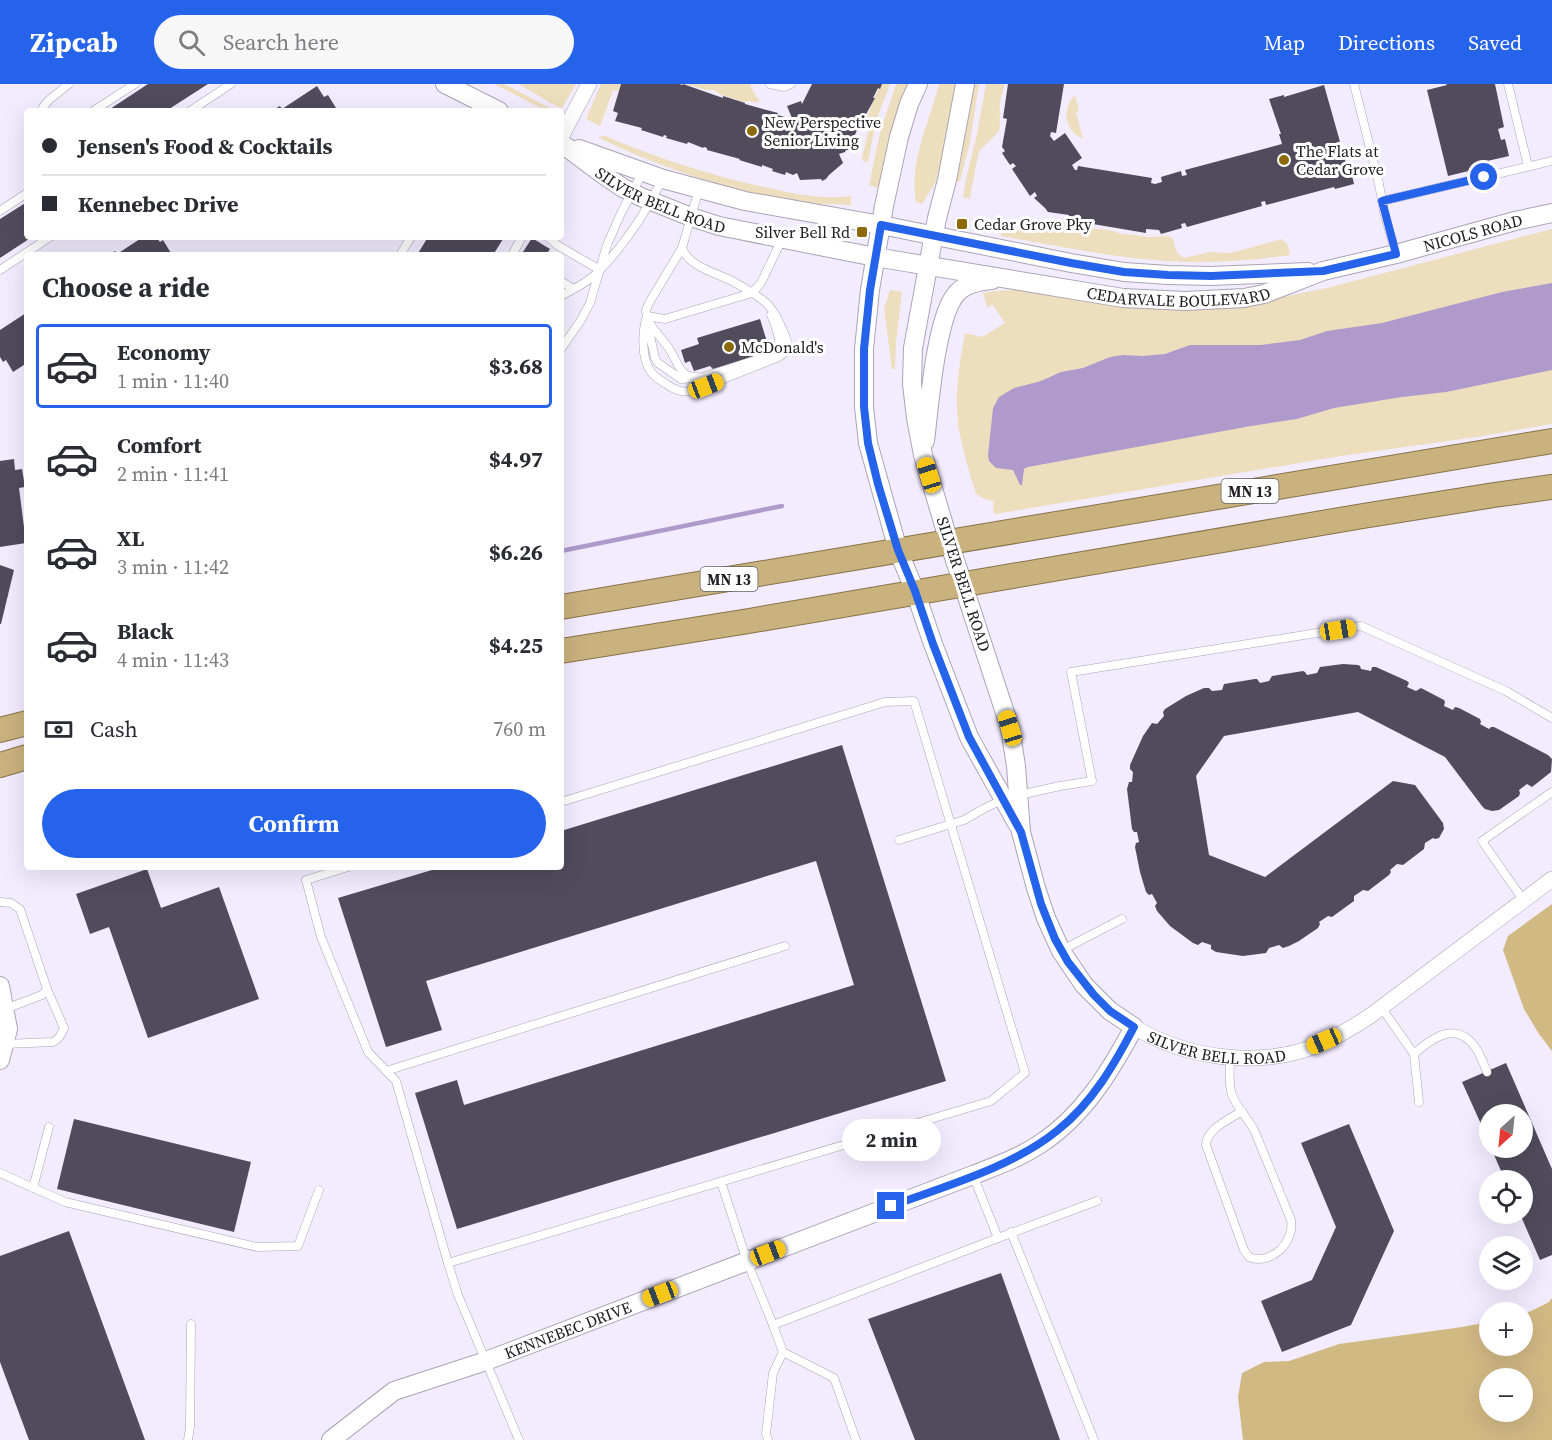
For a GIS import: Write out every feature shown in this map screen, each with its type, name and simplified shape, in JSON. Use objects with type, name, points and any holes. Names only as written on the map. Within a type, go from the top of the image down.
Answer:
[{"type":"highway","name":"MN 13","points":[[564,606],[1552,441]]},
{"type":"highway","points":[[564,651],[1374,514],[1552,487]]},
{"type":"highway","points":[[0,730],[24,724]]},
{"type":"highway","points":[[0,765],[24,759]]},
{"type":"street","points":[[445,84],[493,108]]},
{"type":"street","points":[[564,130],[589,84]]},
{"type":"street","points":[[881,225],[899,137],[918,84]]},
{"type":"street","points":[[934,236],[965,84]]},
{"type":"street","name":"SILVER BELL ROAD","points":[[564,143],[663,179],[745,201],[934,236],[914,348],[912,384],[916,418],[923,455],[949,542],[1010,728],[1015,758],[1011,798]]},
{"type":"street","name":"SILVER BELL ROAD","points":[[564,144],[632,193],[691,217],[719,226],[782,239],[929,266]]},
{"type":"street","name":"NICOLS ROAD","points":[[1323,271],[1552,213]]},
{"type":"street","name":"SILVER BELL ROAD","points":[[881,225],[870,290],[864,349],[864,407],[868,443],[878,484],[898,550],[969,737],[1011,798],[1050,929],[1076,974],[1110,1011],[1152,1037],[1210,1055],[1265,1057],[1313,1046],[1346,1031],[1381,1007],[1552,879]]},
{"type":"street","name":"CEDARVALE BOULEVARD","points":[[934,236],[1124,272],[1211,276],[1323,271]]},
{"type":"street","name":"CEDARVALE BOULEVARD","points":[[929,266],[1123,298],[1186,301],[1244,298],[1264,294],[1323,271]]},
{"type":"street","points":[[923,455],[936,354],[950,307],[957,293],[971,283],[1009,279]]},
{"type":"street","points":[[0,986],[8,1029],[2,1052]]},
{"type":"street","name":"KENNEBEC DRIVE","points":[[331,1440],[394,1391],[486,1361],[973,1175],[1032,1149],[1066,1123],[1097,1090],[1134,1027]]},
{"type":"lane","points":[[43,108],[49,100],[69,84]]},
{"type":"lane","points":[[98,108],[135,84]]},
{"type":"lane","points":[[195,108],[231,84]]},
{"type":"lane","points":[[770,84],[784,87],[791,84]]},
{"type":"lane","points":[[1354,84],[1396,254]]},
{"type":"lane","points":[[1508,84],[1528,166]]},
{"type":"lane","points":[[1382,201],[1552,161]]},
{"type":"lane","points":[[564,344],[590,303],[610,238],[644,172]]},
{"type":"lane","points":[[564,294],[590,279],[600,270],[626,239],[651,202],[663,179]]},
{"type":"lane","points":[[699,189],[682,248],[646,310],[655,358],[661,366],[681,379],[703,377],[771,355],[778,349],[774,320],[762,301],[752,293]]},
{"type":"lane","points":[[0,211],[24,195]]},
{"type":"lane","points":[[647,316],[664,319],[752,293],[761,283],[782,239]]},
{"type":"lane","points":[[27,252],[45,240]]},
{"type":"lane","points":[[552,240],[600,270]]},
{"type":"lane","points":[[647,316],[643,335],[648,366],[651,372],[680,392],[693,391],[779,357],[786,351],[788,342],[774,314],[765,302],[697,264],[684,254],[682,248]]},
{"type":"lane","points":[[0,270],[24,254]]},
{"type":"lane","points":[[564,283],[573,289]]},
{"type":"lane","points":[[647,316],[654,330],[670,349],[679,368],[687,375],[697,378]]},
{"type":"lane","points":[[899,840],[964,820],[985,808],[1011,798],[1092,781],[1071,672],[1361,626],[1506,691],[1552,718]]},
{"type":"lane","points":[[448,1263],[992,1101],[1025,1073],[914,701],[885,702],[564,801]]},
{"type":"lane","points":[[1524,900],[1482,841],[1552,792]]},
{"type":"lane","points":[[338,870],[306,880],[321,937],[368,1052],[396,1081],[458,1295],[519,1440]]},
{"type":"lane","points":[[0,902],[11,903],[20,909],[47,989],[64,1028],[61,1035],[53,1042],[2,1052]]},
{"type":"lane","points":[[1061,951],[1122,919]]},
{"type":"lane","points":[[386,1071],[784,946]]},
{"type":"lane","points":[[5,1009],[42,995],[47,989]]},
{"type":"lane","points":[[1381,1007],[1414,1054],[1419,1101]]},
{"type":"lane","points":[[1414,1054],[1440,1035],[1455,1034],[1468,1039],[1477,1050],[1487,1071]]},
{"type":"lane","points":[[1230,1057],[1231,1090],[1234,1100],[1250,1121],[1292,1226],[1280,1250],[1260,1260],[1249,1257],[1244,1250],[1206,1145],[1211,1132],[1242,1111]]},
{"type":"lane","points":[[33,1188],[49,1127]]},
{"type":"lane","points":[[0,1173],[65,1202],[257,1247],[298,1246],[319,1190]]},
{"type":"lane","points":[[973,1175],[998,1238]]},
{"type":"lane","points":[[721,1182],[747,1261],[783,1352],[834,1378],[856,1440]]},
{"type":"lane","points":[[773,1325],[1097,1201]]},
{"type":"lane","points":[[1011,1232],[1094,1440]]},
{"type":"lane","points":[[188,1440],[191,1324]]},
{"type":"lane","points":[[768,1440],[766,1434],[773,1373],[783,1352]]},
{"type":"shaded area","points":[[494,84],[504,84],[550,108],[541,108]]},
{"type":"shaded area","points":[[518,84],[576,84],[562,108]]},
{"type":"shaded area","points":[[601,84],[621,84],[618,91],[613,90],[600,126],[586,119]]},
{"type":"shaded area","points":[[679,84],[750,84],[759,99],[758,103],[743,102],[721,95],[714,90]]},
{"type":"shaded area","points":[[882,84],[890,84],[876,121],[868,162],[863,161],[869,128],[866,119]]},
{"type":"shaded area","points":[[896,84],[908,84],[891,132],[879,188],[869,185],[880,133]]},
{"type":"shaded area","points":[[939,84],[956,84],[944,153],[935,183],[922,204],[916,202],[915,172],[921,142]]},
{"type":"shaded area","points":[[972,84],[979,84],[969,147],[960,181],[956,181]]},
{"type":"shaded area","points":[[986,84],[1005,84],[1000,103],[1000,128],[979,151],[971,199],[963,197]]},
{"type":"shaded area","points":[[1075,95],[1079,111],[1076,112],[1083,139],[1072,131],[1067,119],[1068,107]]},
{"type":"shaded area","points":[[603,135],[684,166],[726,178],[810,196],[851,196],[851,205],[815,204],[729,187],[649,160],[599,138]]},
{"type":"shaded area","points":[[1052,220],[1122,234],[1147,237],[1168,236],[1173,239],[1177,253],[1184,258],[1209,252],[1230,253],[1282,239],[1288,245],[1290,255],[1222,262],[1153,260],[1001,236],[1001,232],[990,230],[999,226],[1026,232],[1031,227]]},
{"type":"shaded area","points":[[1552,229],[1552,424],[1341,456],[995,514],[994,501],[976,494],[963,450],[957,409],[965,333],[982,337],[1005,323],[992,304],[987,307],[983,293],[1032,289],[1263,301],[1327,288]]},
{"type":"shaded area","points":[[1552,283],[1552,370],[1446,392],[1334,408],[1297,419],[1028,467],[1024,469],[1022,485],[1013,470],[996,468],[989,461],[993,408],[999,397],[1014,388],[1041,381],[1061,372],[1083,368],[1110,357],[1165,354],[1190,345],[1261,345],[1300,340],[1327,331],[1382,323],[1502,292]]},
{"type":"shaded area","points":[[890,290],[902,292],[895,369],[892,369],[884,308]]},
{"type":"shaded area","points":[[1552,904],[1552,1051],[1524,1009],[1503,950],[1508,936]]},
{"type":"shaded area","points":[[1552,1298],[1552,1440],[1243,1440],[1238,1397],[1242,1373],[1264,1362],[1289,1361],[1339,1344],[1479,1324],[1479,1356],[1533,1356],[1533,1310]]},
{"type":"building","points":[[148,84],[208,84],[171,108],[112,108]]},
{"type":"building","name":"New Perspective Senior Living","points":[[621,84],[683,84],[792,118],[787,106],[801,101],[802,104],[812,84],[882,84],[848,150],[839,154],[843,163],[822,181],[821,179],[800,180],[797,173],[793,175],[786,172],[785,175],[762,165],[762,167],[615,121],[618,113],[613,111]]},
{"type":"building","name":"The Flats at Cedar Grove","points":[[1008,84],[1064,84],[1056,133],[1051,132],[1050,136],[1054,141],[1065,133],[1082,158],[1072,165],[1075,170],[1078,166],[1152,178],[1151,183],[1155,184],[1162,182],[1161,177],[1181,171],[1182,176],[1187,175],[1185,170],[1282,144],[1279,134],[1281,134],[1269,99],[1324,85],[1354,184],[1266,205],[1265,201],[1261,202],[1262,206],[1187,227],[1185,223],[1181,224],[1182,228],[1161,234],[1159,230],[1146,229],[1146,233],[1069,220],[1069,215],[1048,212],[1034,198],[1037,196],[1035,192],[1030,196],[1012,169],[1016,166],[1013,163],[1010,165],[1002,153],[1005,151],[1002,147],[1007,119],[1003,118]]},
{"type":"building","points":[[1446,84],[1495,84],[1504,127],[1498,129],[1501,140],[1505,139],[1509,156],[1483,162],[1485,167],[1448,176],[1427,90]]},
{"type":"building","points":[[317,86],[324,97],[328,95],[336,108],[284,108]]},
{"type":"building","points":[[24,204],[24,240],[27,240],[0,258],[0,219]]},
{"type":"building","points":[[138,240],[158,240],[160,242],[163,240],[170,252],[120,252]]},
{"type":"building","points":[[426,240],[502,240],[495,252],[419,252]]},
{"type":"building","points":[[531,240],[535,240],[550,249],[548,252],[523,252]]},
{"type":"building","points":[[24,314],[24,365],[13,372],[6,360],[3,362],[0,357],[0,330]]},
{"type":"building","name":"McDonald's","points":[[760,319],[770,352],[713,369],[710,366],[694,371],[690,361],[685,363],[681,350],[699,344],[697,338]]},
{"type":"building","points":[[14,459],[15,470],[22,469],[24,487],[19,488],[24,543],[0,547],[0,461]]},
{"type":"building","points":[[0,565],[14,570],[1,624],[0,624]]},
{"type":"building","points":[[1358,665],[1361,669],[1371,671],[1372,667],[1376,667],[1407,681],[1409,683],[1407,687],[1416,691],[1421,688],[1444,700],[1444,706],[1453,710],[1455,707],[1459,708],[1480,719],[1480,724],[1489,729],[1494,727],[1548,755],[1552,759],[1551,772],[1532,787],[1527,784],[1519,790],[1519,796],[1499,810],[1492,811],[1482,806],[1445,757],[1358,712],[1224,736],[1196,776],[1209,855],[1265,877],[1393,781],[1415,785],[1443,823],[1444,829],[1439,838],[1433,838],[1425,843],[1424,849],[1403,865],[1397,864],[1390,870],[1389,875],[1368,891],[1363,890],[1354,896],[1354,901],[1332,917],[1328,916],[1319,922],[1318,928],[1289,946],[1283,948],[1279,945],[1269,948],[1266,953],[1243,956],[1216,952],[1211,949],[1211,945],[1202,942],[1198,945],[1193,943],[1170,926],[1157,911],[1155,906],[1157,903],[1152,894],[1149,895],[1146,892],[1140,872],[1135,847],[1139,842],[1137,832],[1132,829],[1127,789],[1129,782],[1132,782],[1133,772],[1130,765],[1143,736],[1152,723],[1157,724],[1164,716],[1165,709],[1204,688],[1212,691],[1222,690],[1224,684],[1255,679],[1260,683],[1269,681],[1272,676],[1303,671],[1307,675],[1317,673],[1320,667]]},
{"type":"building","points":[[842,745],[946,1081],[457,1229],[415,1093],[457,1080],[464,1105],[854,985],[816,861],[426,981],[442,1030],[386,1047],[338,898],[432,870],[564,870],[564,830]]},
{"type":"building","points":[[144,870],[147,870],[161,908],[219,887],[259,999],[148,1038],[109,927],[90,934],[76,894]]},
{"type":"building","points":[[1506,1063],[1524,1104],[1479,1104],[1479,1120],[1462,1082]]},
{"type":"building","points":[[74,1119],[251,1162],[234,1232],[57,1189]]},
{"type":"building","points":[[1349,1124],[1394,1231],[1351,1325],[1282,1352],[1261,1301],[1312,1280],[1336,1227],[1301,1143]]},
{"type":"building","points":[[1533,1125],[1552,1169],[1552,1255],[1540,1260],[1533,1244],[1533,1236],[1530,1236],[1524,1224],[1533,1224],[1533,1170],[1501,1170],[1495,1158],[1533,1158]]},
{"type":"building","points":[[69,1231],[145,1440],[29,1440],[0,1362],[0,1256]]},
{"type":"building","points":[[1001,1273],[1060,1440],[915,1440],[868,1319]]},
{"type":"waterway","points":[[564,550],[782,506]]},
{"type":"place","name":"New Perspective Senior Living","points":[[752,131]]},
{"type":"place","name":"The Flats at Cedar Grove","points":[[1284,160]]},
{"type":"place","name":"Cedar Grove Pky","points":[[962,224]]},
{"type":"place","name":"Silver Bell Rd","points":[[862,232]]},
{"type":"place","name":"McDonald's","points":[[729,347]]},
{"type":"route","points":[[891,1206],[1008,1161],[1032,1149],[1059,1130],[1097,1090],[1134,1027],[1118,1018],[1084,985],[1055,939],[1041,904],[1021,832],[969,737],[898,550],[868,443],[864,407],[864,349],[870,290],[881,225],[1124,272],[1211,276],[1323,271],[1396,254],[1382,201],[1484,177]]}]
